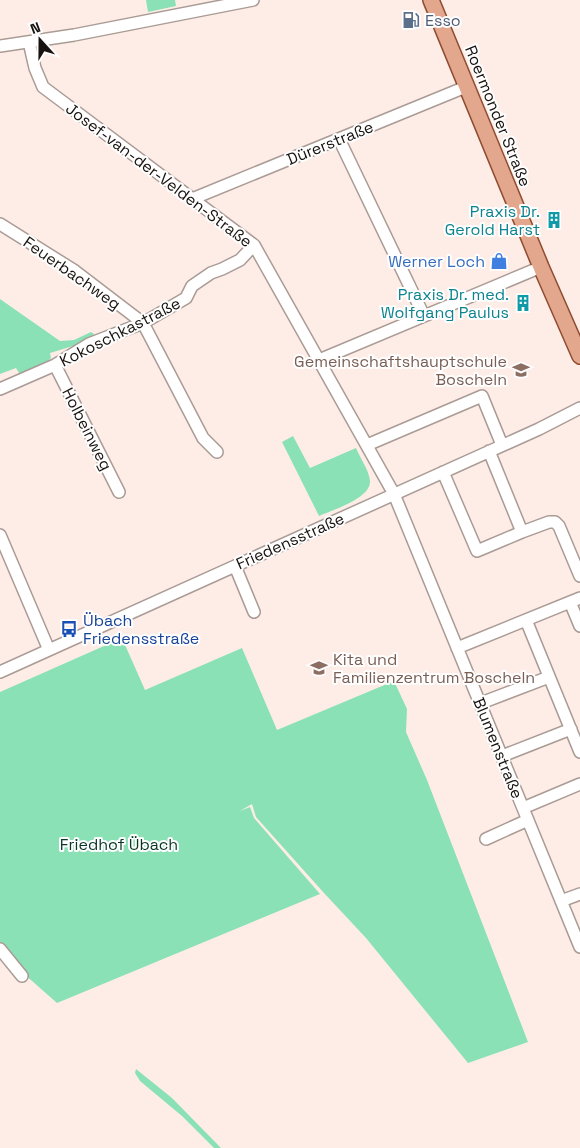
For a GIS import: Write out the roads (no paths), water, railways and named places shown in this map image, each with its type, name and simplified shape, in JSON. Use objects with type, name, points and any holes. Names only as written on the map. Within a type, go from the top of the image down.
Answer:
[{"type":"main road","name":"Roermonder Straße","points":[[431,0],[541,267],[576,337],[580,356]]},
{"type":"street","points":[[0,46],[254,0]]},
{"type":"street","name":"Josef-van-der-Velden-Straße","points":[[29,42],[35,68],[43,87],[254,245],[394,494]]},
{"type":"street","name":"Dürerstraße","points":[[192,199],[468,86]]},
{"type":"street","points":[[340,139],[424,316]]},
{"type":"street","name":"Feuerbachweg","points":[[0,224],[75,271],[143,323]]},
{"type":"street","name":"Kokoschkastraße","points":[[0,389],[55,365],[89,344],[143,323],[186,298],[192,286],[211,273],[240,260],[254,245]]},
{"type":"street","points":[[319,360],[541,267]]},
{"type":"street","points":[[143,323],[203,438],[217,452]]},
{"type":"street","name":"Holbeinweg","points":[[55,365],[118,492]]},
{"type":"street","points":[[367,445],[482,396],[502,445]]},
{"type":"street","name":"Friedensstraße","points":[[0,672],[489,452],[580,408]]},
{"type":"street","points":[[489,452],[522,532]]},
{"type":"street","points":[[443,472],[478,551],[522,532],[549,522],[555,522],[559,526],[580,576]]},
{"type":"street","name":"Blumenstraße","points":[[394,494],[580,947]]},
{"type":"street","points":[[0,535],[49,650]]},
{"type":"street","points":[[235,566],[254,612]]},
{"type":"street","points":[[458,648],[575,600],[580,626]]},
{"type":"street","points":[[526,620],[580,752]]},
{"type":"street","points":[[480,703],[549,676]]},
{"type":"street","points":[[502,756],[571,729]]},
{"type":"street","points":[[523,808],[580,784]]},
{"type":"street","points":[[486,838],[528,820]]},
{"type":"street","points":[[561,901],[580,894]]},
{"type":"street","points":[[0,949],[22,976]]},
{"type":"place","name":"Esso","points":[[411,20]]},
{"type":"place","name":"Praxis Dr. Gerold Harst","points":[[554,220]]},
{"type":"place","name":"Werner Loch","points":[[499,261]]},
{"type":"place","name":"Praxis Dr. med. Wolfgang Paulus","points":[[523,303]]},
{"type":"place","name":"Gemeinschaftshauptschule Boscheln","points":[[521,370]]},
{"type":"place","name":"Übach Friedensstraße","points":[[69,629]]},
{"type":"place","name":"Kita und Familienzentrum Boscheln","points":[[319,668]]},
{"type":"park label","name":"Friedhof Übach","points":[[119,844]]}]
